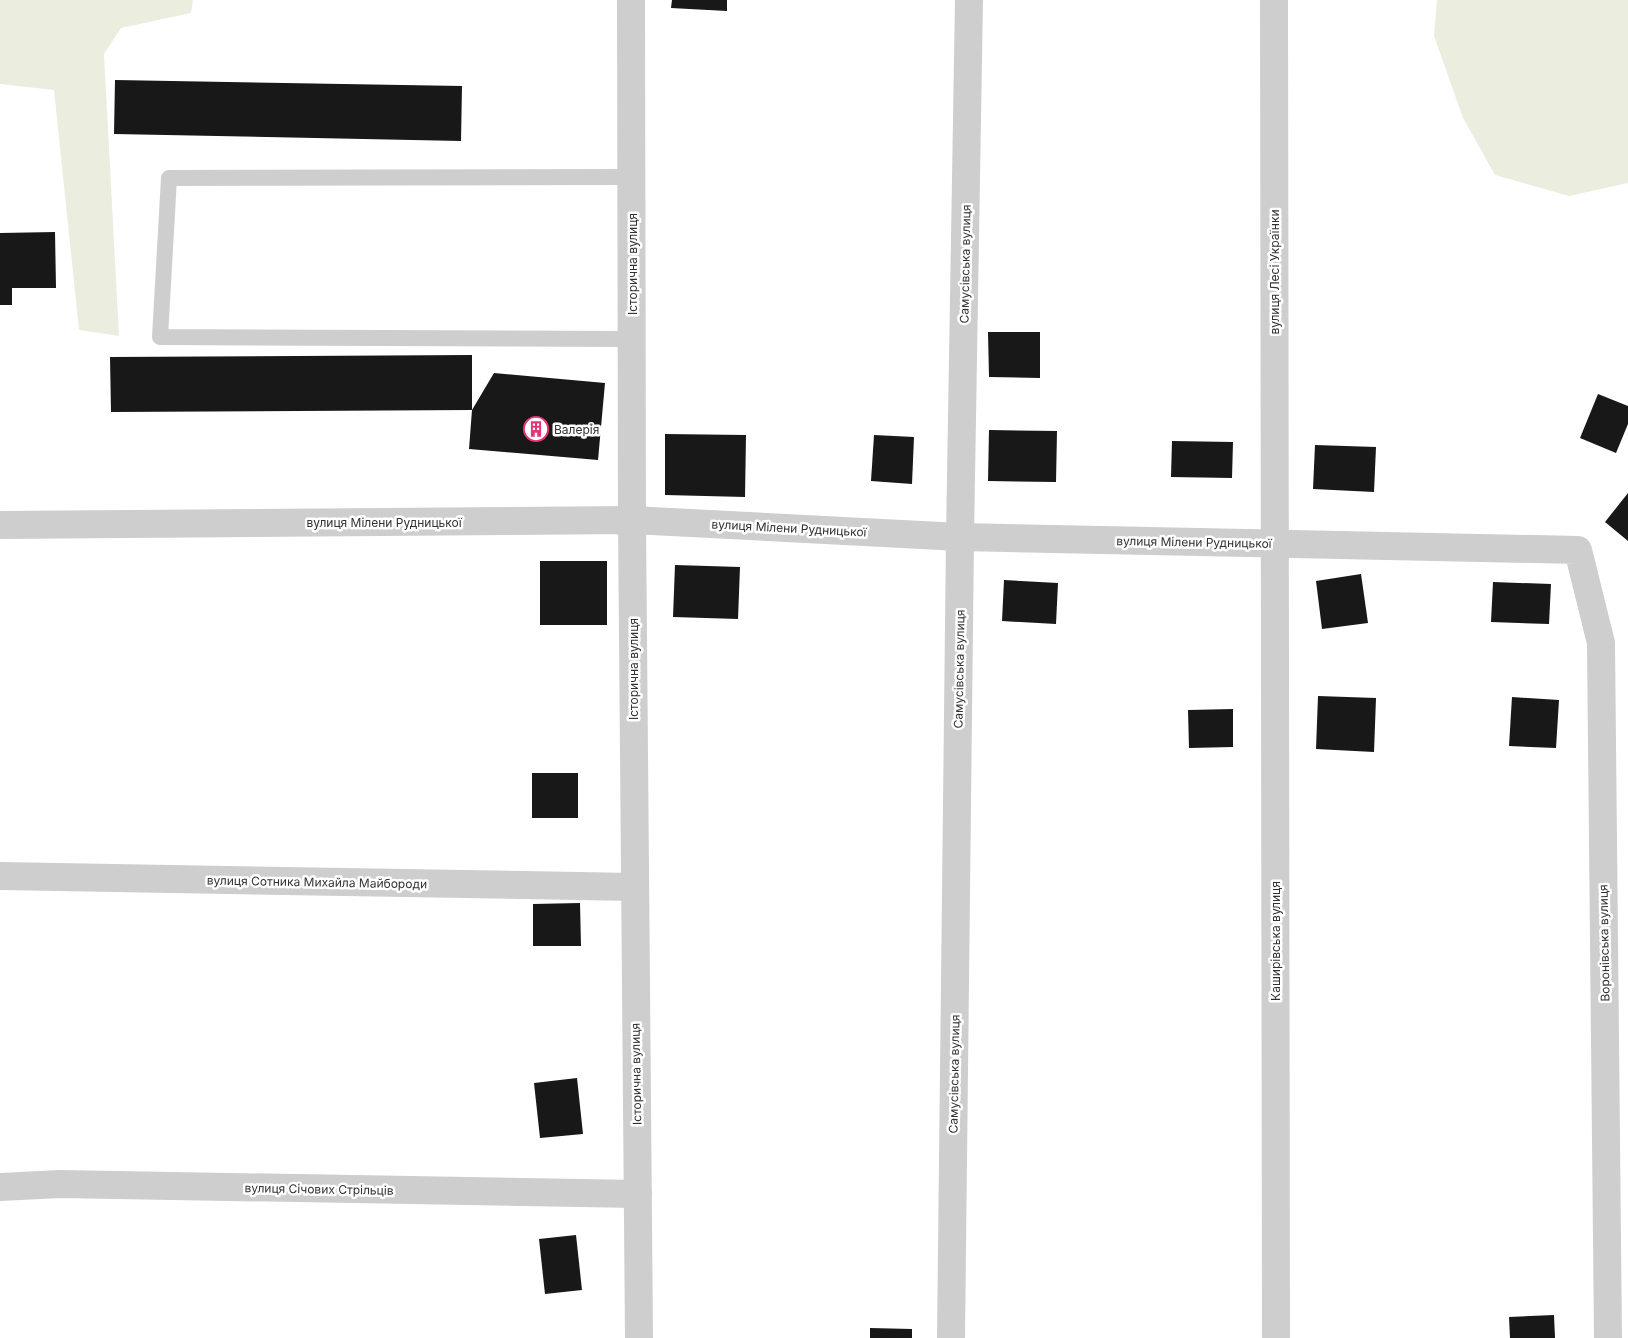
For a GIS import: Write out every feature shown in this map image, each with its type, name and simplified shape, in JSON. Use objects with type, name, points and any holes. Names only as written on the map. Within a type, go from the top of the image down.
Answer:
[{"type":"street","name":"Історична вулиця","points":[[631,0],[632,520],[639,1338]]},
{"type":"street","name":"Самусівська вулиця","points":[[951,1338],[960,536],[969,0]]},
{"type":"street","name":"вулиця Лесі Українки","points":[[1274,0],[1274,543]]},
{"type":"street","name":"вулиця Мілени Рудницької","points":[[0,525],[632,520],[960,536],[1578,550]]},
{"type":"street","name":"Каширівська вулиця","points":[[1274,543],[1276,1338]]},
{"type":"street","name":"Воронівська вулиця","points":[[1578,550],[1601,643],[1608,1338]]},
{"type":"street","name":"вулиця Сотника Михайла Майбороди","points":[[0,876],[635,887]]},
{"type":"street","name":"вулиця Січових Стрільців","points":[[0,1186],[60,1184],[638,1194]]},
{"type":"lane","points":[[631,177],[169,178],[160,337],[632,339]]},
{"type":"shaded area","points":[[0,0],[193,0],[191,13],[121,28],[104,54],[119,336],[79,330],[54,90],[0,84]]},
{"type":"shaded area","points":[[1437,0],[1628,0],[1628,183],[1569,196],[1495,175],[1463,118],[1434,36]]},
{"type":"building","points":[[672,0],[727,0],[727,11],[671,8]]},
{"type":"building","points":[[115,80],[462,86],[461,141],[114,134]]},
{"type":"building","points":[[55,232],[56,288],[12,288],[12,305],[0,305],[0,233]]},
{"type":"building","points":[[988,332],[1040,332],[1040,378],[989,377]]},
{"type":"building","points":[[472,355],[472,410],[111,412],[110,357]]},
{"type":"building","name":"Валерія","points":[[494,373],[605,383],[598,460],[469,449],[472,410]]},
{"type":"building","points":[[1598,394],[1628,406],[1628,424],[1616,453],[1580,438]]},
{"type":"building","points":[[989,430],[1057,431],[1056,482],[988,481]]},
{"type":"building","points":[[665,434],[746,435],[745,497],[665,495]]},
{"type":"building","points":[[874,435],[914,437],[912,484],[871,481]]},
{"type":"building","points":[[1172,441],[1233,442],[1232,478],[1171,477]]},
{"type":"building","points":[[1315,445],[1376,447],[1374,492],[1313,489]]},
{"type":"building","points":[[1628,493],[1628,541],[1605,522]]},
{"type":"building","points":[[540,561],[607,561],[607,625],[540,625]]},
{"type":"building","points":[[675,565],[740,567],[738,619],[673,617]]},
{"type":"building","points":[[1361,574],[1368,623],[1322,629],[1316,581]]},
{"type":"building","points":[[1004,580],[1058,583],[1056,624],[1002,621]]},
{"type":"building","points":[[1493,582],[1551,584],[1549,624],[1491,622]]},
{"type":"building","points":[[1318,696],[1376,698],[1374,752],[1316,749]]},
{"type":"building","points":[[1512,697],[1559,700],[1556,748],[1509,746]]},
{"type":"building","points":[[1233,709],[1233,747],[1189,748],[1188,710]]},
{"type":"building","points":[[532,773],[578,773],[578,818],[532,818]]},
{"type":"building","points":[[580,903],[581,946],[533,946],[533,904]]},
{"type":"building","points":[[577,1078],[583,1134],[540,1138],[534,1083]]},
{"type":"building","points":[[576,1235],[582,1290],[545,1294],[539,1239]]},
{"type":"building","points":[[1554,1315],[1555,1338],[1510,1338],[1509,1317]]},
{"type":"building","points":[[870,1328],[912,1329],[912,1338],[870,1338]]},
{"type":"place","name":"Валерія","points":[[536,429]]}]
